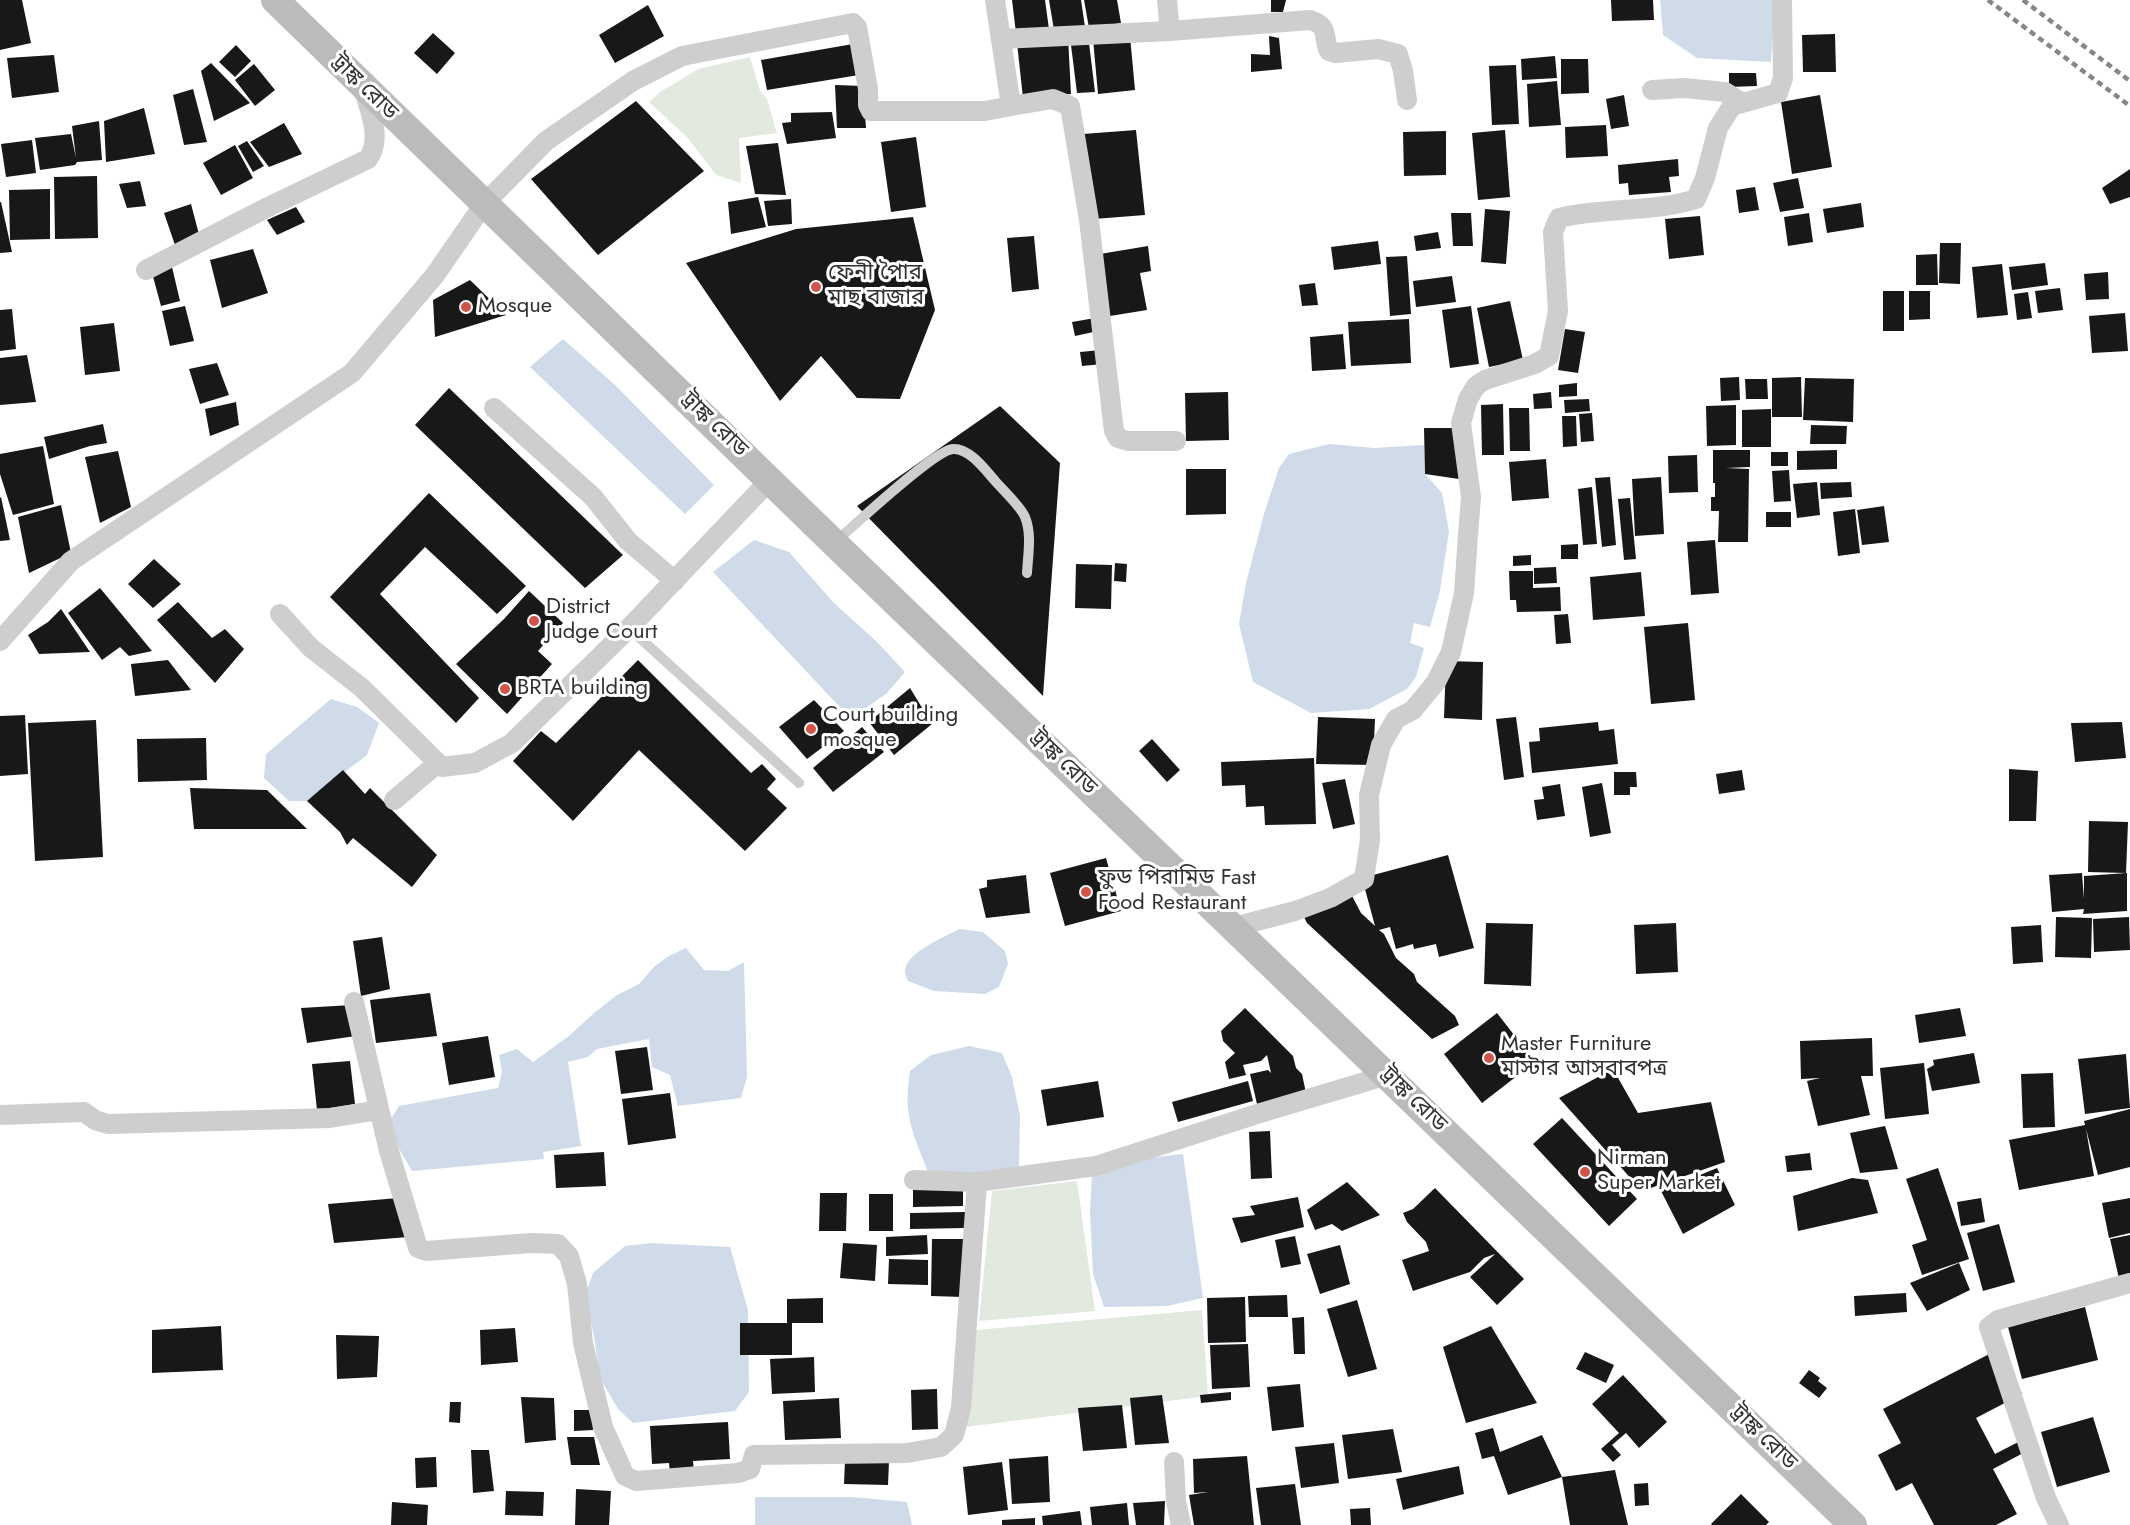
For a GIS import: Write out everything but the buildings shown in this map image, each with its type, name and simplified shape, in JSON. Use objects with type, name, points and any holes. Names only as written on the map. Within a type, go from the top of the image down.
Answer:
[{"type":"main road","name":"ট্রাঙ্ক রোড","points":[[275,0],[834,543],[1853,1525]]},
{"type":"street","points":[[995,0],[1011,106]]},
{"type":"street","points":[[1167,0],[1170,31]]},
{"type":"street","points":[[1234,927],[1321,902],[1364,879],[1370,840],[1369,795],[1381,744],[1396,719],[1413,710],[1436,682],[1451,652],[1464,593],[1471,497],[1461,423],[1468,399],[1476,386],[1485,380],[1535,364],[1549,356],[1558,311],[1553,232],[1559,218],[1577,213],[1674,206],[1696,199],[1705,178],[1718,128],[1732,106],[1778,93],[1783,78],[1782,0]]},
{"type":"street","points":[[1001,39],[1170,31],[1310,20],[1319,23],[1325,30],[1329,51],[1335,53],[1378,49],[1398,54],[1407,100]]},
{"type":"street","points":[[0,641],[71,561],[352,373],[435,275],[484,204],[546,141],[643,76],[682,57],[845,24],[853,24],[857,27],[868,89],[868,105],[871,111],[985,111],[1053,99],[1070,106],[1089,220],[1114,431],[1118,438],[1128,441],[1176,441]]},
{"type":"street","points":[[146,270],[368,159],[375,149],[376,135],[363,87]]},
{"type":"street","points":[[1652,90],[1684,88],[1725,92],[1742,103]]},
{"type":"street","points":[[494,408],[593,496],[628,541],[675,581]]},
{"type":"street","points":[[280,614],[311,648],[362,688],[442,767],[475,763],[512,743],[629,628],[770,480]]},
{"type":"street","points":[[394,800],[438,763]]},
{"type":"street","points":[[354,1002],[388,1150],[418,1248],[426,1251],[531,1243],[558,1244],[569,1256],[577,1284],[578,1312],[585,1354],[603,1427],[625,1476],[636,1481],[738,1473],[750,1469],[754,1455],[907,1453],[940,1447],[954,1435],[961,1408],[977,1182]]},
{"type":"street","points":[[914,1180],[977,1182],[1096,1167],[1257,1114],[1388,1076]]},
{"type":"street","points":[[0,1115],[84,1112],[95,1120],[108,1124],[148,1124],[330,1118],[379,1110]]},
{"type":"street","points":[[2059,1525],[2046,1498],[1989,1327],[1998,1320],[2130,1284]]},
{"type":"street","points":[[1174,1462],[1176,1501],[1181,1525]]},
{"type":"lane","points":[[834,543],[925,464],[955,448],[969,454],[1005,491],[1025,517],[1029,541],[1027,573]]},
{"type":"lane","points":[[629,628],[799,783]]},
{"type":"shaded area","points":[[750,57],[760,91],[767,99],[777,133],[739,138],[741,183],[716,175],[687,137],[649,102],[660,92],[698,69]]},
{"type":"shaded area","points":[[1077,1181],[1095,1311],[979,1321],[992,1191]]},
{"type":"shaded area","points":[[1202,1310],[1208,1396],[966,1427],[976,1330]]},
{"type":"water","points":[[1660,0],[1775,0],[1771,62],[1697,58],[1663,35]]},
{"type":"water","points":[[563,339],[615,385],[714,485],[685,514],[530,367]]},
{"type":"water","points":[[1329,444],[1374,448],[1424,445],[1425,474],[1442,493],[1449,531],[1440,591],[1430,627],[1414,623],[1410,643],[1424,648],[1416,677],[1407,689],[1369,709],[1311,713],[1253,682],[1239,624],[1246,583],[1279,468],[1289,454]]},
{"type":"water","points":[[754,540],[789,552],[834,603],[876,641],[905,672],[887,693],[851,719],[713,572]]},
{"type":"water","points":[[331,699],[357,707],[379,723],[367,755],[307,801],[289,801],[264,778],[266,754]]},
{"type":"water","points":[[960,929],[983,932],[1005,951],[1008,964],[999,987],[985,994],[934,991],[908,981],[905,972],[911,958],[927,946]]},
{"type":"water","points":[[686,948],[704,970],[728,971],[744,962],[747,1077],[741,1098],[678,1106],[670,1075],[652,1067],[649,1039],[597,1049],[588,1057],[568,1062],[581,1146],[543,1152],[544,1159],[412,1171],[394,1140],[391,1119],[399,1106],[498,1088],[502,1072],[499,1055],[517,1049],[533,1062],[569,1036],[617,995],[639,984],[655,966]]},
{"type":"water","points":[[969,1046],[1002,1053],[1012,1077],[1020,1116],[1019,1166],[1009,1175],[928,1172],[913,1134],[908,1111],[910,1071],[931,1055]]},
{"type":"water","points":[[1183,1154],[1203,1298],[1167,1306],[1104,1307],[1093,1274],[1090,1212],[1092,1173],[1148,1158]]},
{"type":"water","points":[[651,1243],[730,1247],[748,1310],[749,1392],[735,1411],[633,1423],[618,1409],[600,1378],[585,1296],[593,1273],[625,1246]]},
{"type":"water","points":[[755,1497],[851,1497],[907,1502],[912,1525],[755,1525]]},
{"type":"railway","points":[[1988,0],[2130,106]]},
{"type":"railway","points":[[2023,0],[2130,81]]},
{"type":"place","name":"ফেনী পৈার মাছ বাজার","points":[[816,287]]},
{"type":"place","name":"Mosque","points":[[466,307]]},
{"type":"place","name":"District Judge Court","points":[[534,621]]},
{"type":"place","name":"BRTA building","points":[[505,689]]},
{"type":"place","name":"Court building mosque","points":[[811,729]]},
{"type":"place","name":"ফুড পিরামিড Fast Food Restaurant","points":[[1086,892]]},
{"type":"place","name":"Master Furniture মাস্টার আসবাবপত্র","points":[[1489,1058]]},
{"type":"place","name":"Nirman Super Market","points":[[1585,1172]]}]
